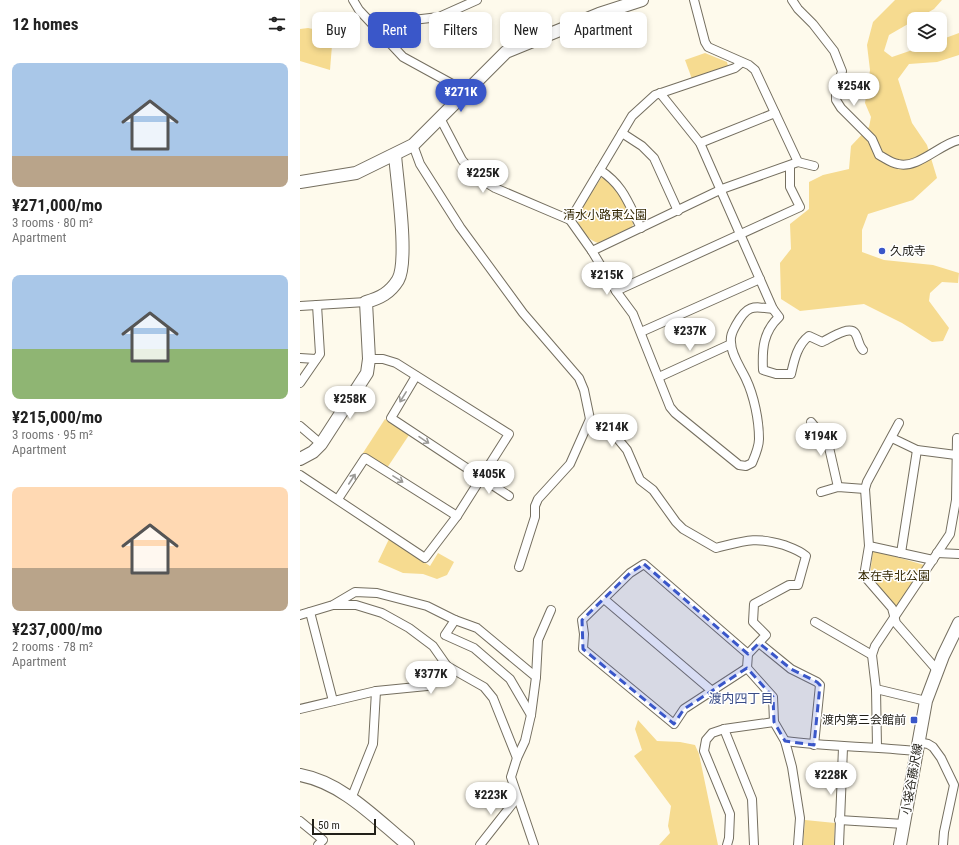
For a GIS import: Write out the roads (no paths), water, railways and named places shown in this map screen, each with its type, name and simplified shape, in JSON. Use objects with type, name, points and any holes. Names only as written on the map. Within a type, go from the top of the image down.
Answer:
[{"type":"street","points":[[353,0],[359,10],[368,20]]},
{"type":"street","points":[[421,19],[439,17],[477,0]]},
{"type":"street","points":[[300,182],[356,173],[395,155],[413,145],[499,57],[516,47],[599,14],[642,0]]},
{"type":"street","points":[[694,0],[705,42],[708,47],[741,63],[749,65],[754,70],[798,162]]},
{"type":"street","points":[[792,0],[834,51],[842,71],[836,94],[836,100],[841,108],[872,139],[879,155],[892,163],[900,165],[908,164],[923,158],[942,146],[959,140]]},
{"type":"street","points":[[394,48],[403,57],[465,92]]},
{"type":"street","points":[[570,220],[632,116],[655,95],[735,68],[741,63]]},
{"type":"street","points":[[660,93],[700,143],[722,189],[773,309],[779,317],[768,330],[762,349],[763,370],[776,374],[791,374],[795,357],[804,340],[809,336],[822,342],[848,330],[853,331],[856,334],[859,345],[864,350]]},
{"type":"street","points":[[700,143],[775,113]]},
{"type":"street","points":[[440,118],[462,160],[477,177],[495,188],[570,220],[592,251],[616,291],[633,314],[670,407],[675,413],[739,465],[746,466],[752,463],[760,440],[755,409],[749,388],[731,344],[731,334],[742,314],[748,309],[756,307],[773,309]]},
{"type":"street","points":[[622,133],[642,146],[654,158],[678,210]]},
{"type":"street","points":[[413,145],[420,164],[460,227],[523,314],[579,378],[584,390],[590,419],[570,464],[538,499],[535,506],[535,517],[519,567]]},
{"type":"street","points":[[300,306],[366,302],[388,293],[398,280],[402,270],[402,250],[395,155]]},
{"type":"street","points":[[592,251],[722,189],[798,162],[814,166]]},
{"type":"street","points":[[616,291],[740,233],[800,207],[790,187],[790,166]]},
{"type":"street","points":[[600,170],[614,179],[620,187],[641,228]]},
{"type":"street","points":[[641,332],[760,279]]},
{"type":"street","points":[[300,459],[313,452],[321,444],[366,373],[369,359],[366,302]]},
{"type":"street","points":[[300,383],[320,354],[317,305]]},
{"type":"street","points":[[659,378],[731,344]]},
{"type":"street","points":[[300,358],[316,359]]},
{"type":"street","points":[[300,475],[426,558],[457,516],[509,434],[390,360],[369,359]]},
{"type":"street","points":[[416,376],[391,418],[509,496]]},
{"type":"street","points":[[590,419],[613,433],[627,450],[640,480],[653,490],[676,522],[683,529],[716,548],[753,539],[766,540],[800,551],[806,556],[798,585],[789,585],[754,604],[753,622],[766,635],[748,654],[747,668],[774,697],[774,722],[784,741],[792,767],[800,818],[798,845]]},
{"type":"street","points":[[811,422],[828,443],[838,487]]},
{"type":"street","points":[[899,423],[867,482],[866,489],[869,546],[865,570],[866,578],[892,608],[896,623],[937,670]]},
{"type":"street","points":[[300,426],[321,444]]},
{"type":"street","points":[[892,438],[917,450],[956,455]]},
{"type":"street","points":[[877,747],[876,689],[872,655],[874,646],[950,534],[956,500],[957,438]]},
{"type":"street","points":[[901,553],[917,450]]},
{"type":"street","points":[[338,499],[365,458],[457,516]]},
{"type":"street","points":[[821,492],[838,487],[866,489]]},
{"type":"street","points":[[869,546],[933,560]]},
{"type":"street","points":[[938,553],[959,554]]},
{"type":"street","points":[[747,668],[684,709],[674,724],[583,649],[584,634],[582,620],[630,574],[644,564],[748,654]]},
{"type":"street","points":[[300,614],[333,605],[355,592],[377,593],[427,606],[454,620],[459,620],[477,628],[536,677]]},
{"type":"street","points":[[604,599],[711,690]]},
{"type":"street","points":[[333,605],[356,605],[382,613],[409,628],[433,646],[447,666],[484,687],[493,698],[517,758]]},
{"type":"street","points":[[534,845],[511,777],[517,758],[525,741],[531,715],[536,677],[538,640],[551,610]]},
{"type":"street","points":[[310,612],[333,701]]},
{"type":"street","points":[[454,620],[445,635],[474,648],[510,679],[531,715]]},
{"type":"street","points":[[815,622],[872,655]]},
{"type":"street","name":"小袋谷藤沢線","points":[[900,845],[926,701],[937,670],[959,623]]},
{"type":"street","points":[[759,643],[791,670],[817,682],[820,686],[814,745]]},
{"type":"street","points":[[300,709],[376,691],[427,686],[447,666]]},
{"type":"street","points":[[876,689],[926,701]]},
{"type":"street","points":[[351,799],[373,744],[376,691]]},
{"type":"street","points":[[727,845],[729,838],[730,814],[704,751],[706,740],[712,733],[724,729],[774,722]]},
{"type":"street","points":[[724,729],[752,799],[754,845]]},
{"type":"street","points":[[784,741],[843,748],[917,747],[928,744],[933,747],[941,758],[954,784],[944,832],[943,845]]},
{"type":"street","points":[[839,845],[843,748]]},
{"type":"street","points":[[300,775],[330,785],[351,799],[408,845]]},
{"type":"street","points":[[480,845],[517,798]]},
{"type":"street","points":[[839,820],[904,824]]},
{"type":"street","points":[[300,821],[324,840],[318,845]]},
{"type":"place","name":"久成寺","points":[[882,251]]},
{"type":"place","name":"渡内第三会館前","points":[[914,720]]},
{"type":"district","name":"渡内四丁目","points":[[741,698]]},
{"type":"park label","name":"清水小路東公園","points":[[605,215]]},
{"type":"park label","name":"本在寺北公園","points":[[894,576]]}]
